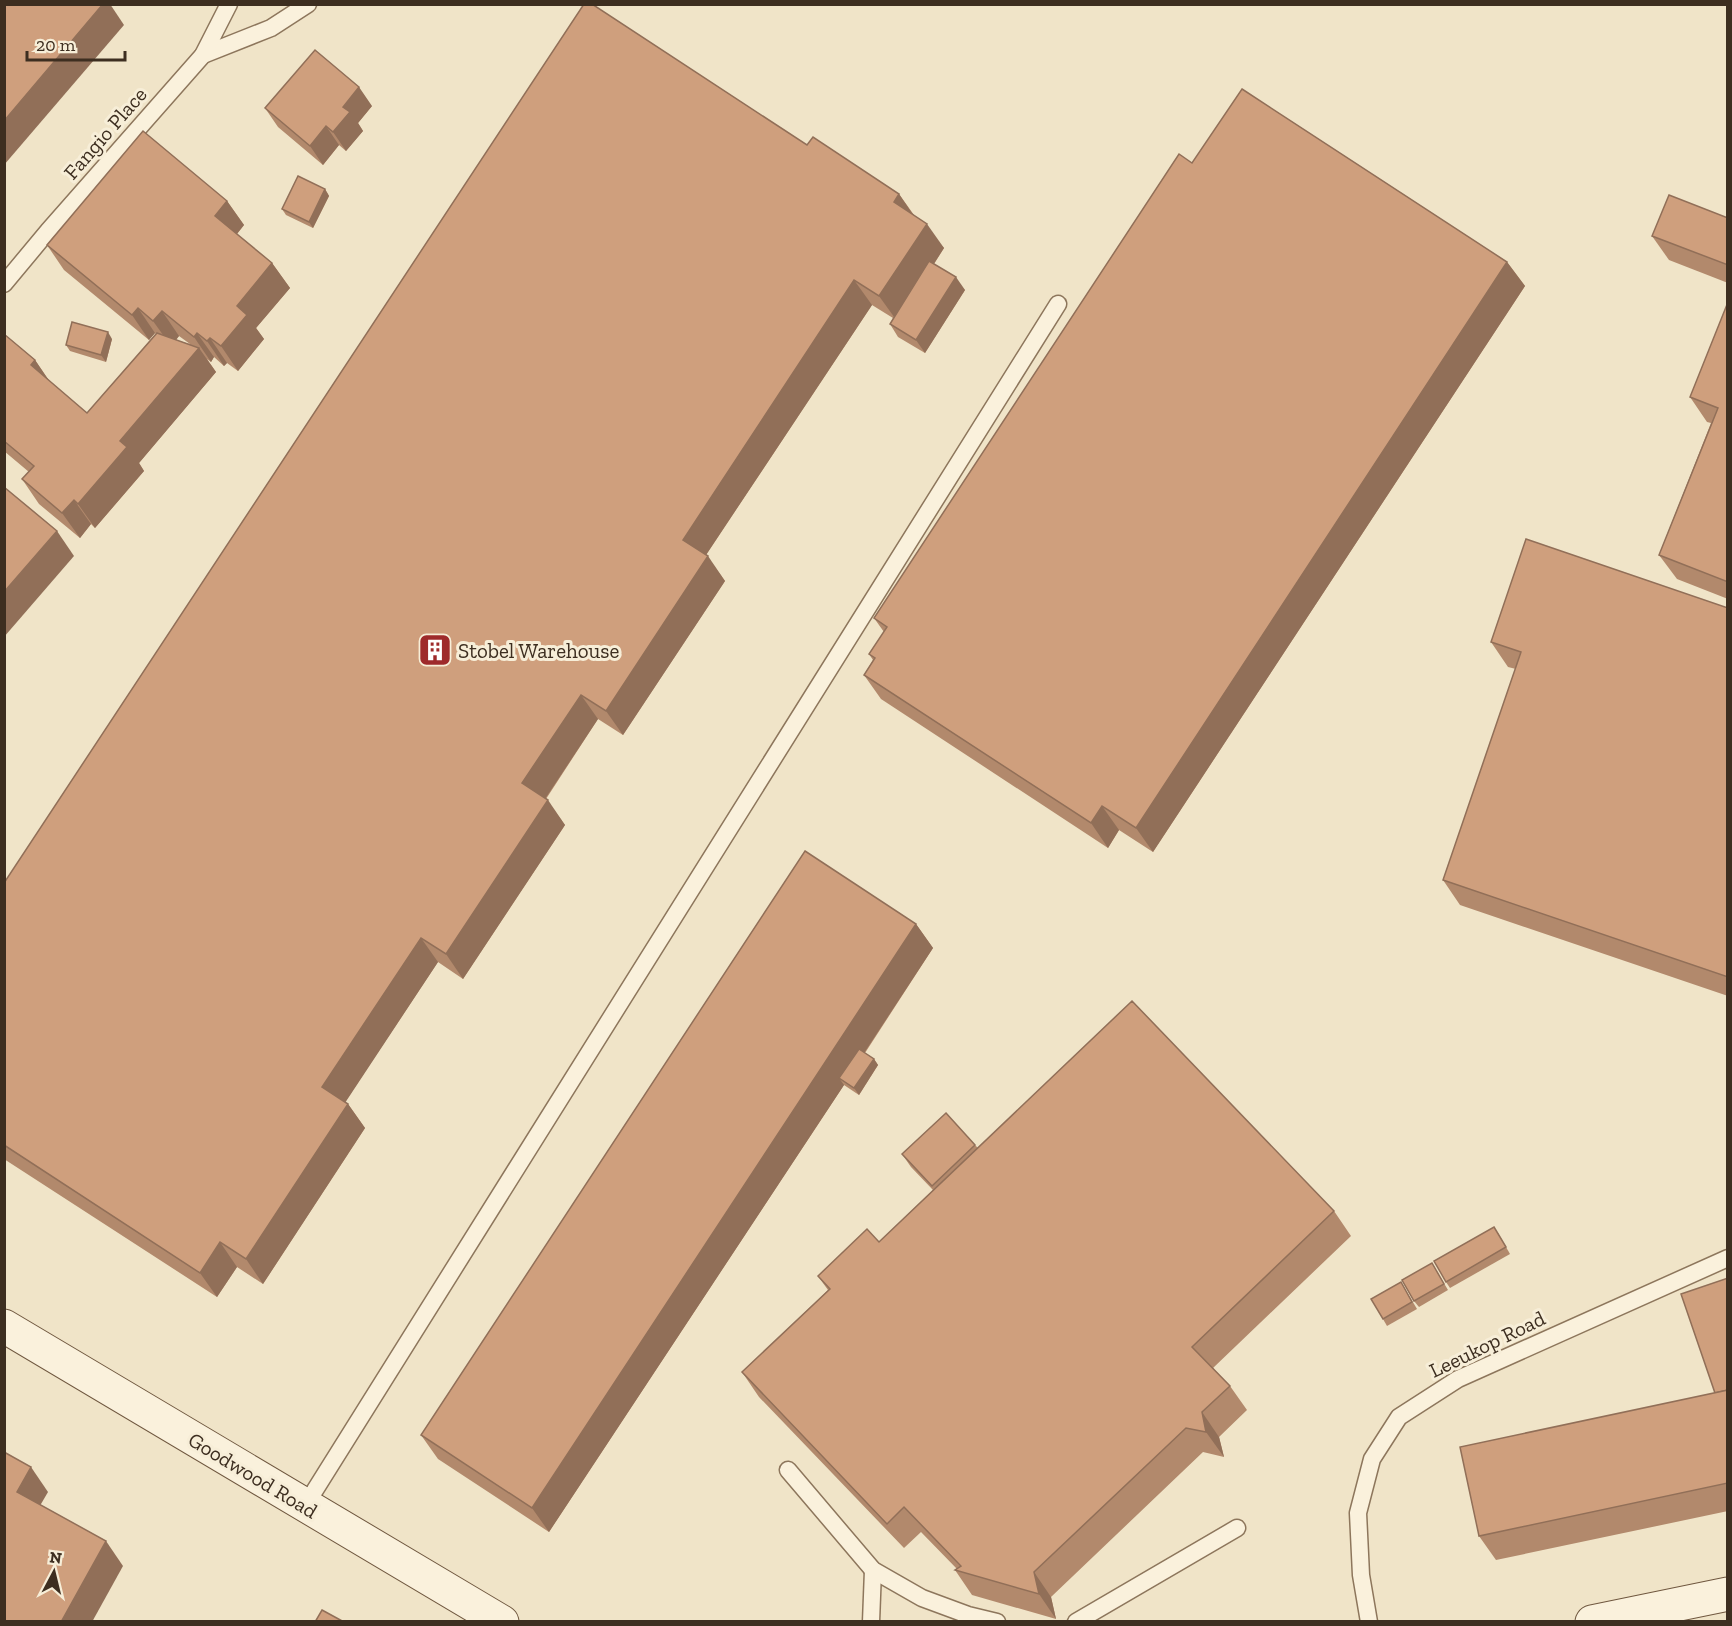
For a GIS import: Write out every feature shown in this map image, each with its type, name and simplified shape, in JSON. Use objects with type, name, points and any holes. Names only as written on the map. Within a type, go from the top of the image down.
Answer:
[{"type":"street","name":"Goodwood Road","points":[[4,1326],[502,1622]]},
{"type":"street","points":[[1592,1622],[1661,1615],[1728,1594]]},
{"type":"lane","name":"Fangio Place","points":[[4,284],[203,55],[229,4]]},
{"type":"lane","points":[[203,55],[271,28],[308,4]]},
{"type":"lane","points":[[305,1506],[1058,304]]},
{"type":"lane","name":"Leeukop Road","points":[[1369,1622],[1361,1575],[1358,1513],[1372,1459],[1399,1417],[1458,1379],[1728,1258]]},
{"type":"lane","points":[[789,1470],[873,1570],[922,1599],[968,1615],[997,1622]]},
{"type":"lane","points":[[1076,1622],[1237,1528]]},
{"type":"lane","points":[[871,1622],[873,1570]]},
{"type":"building","points":[[4,4],[103,4],[4,121]]},
{"type":"building","name":"Stobel Warehouse","points":[[584,4],[592,4],[807,145],[813,137],[899,194],[894,202],[927,224],[879,296],[854,280],[683,540],[708,556],[606,711],[581,695],[522,783],[548,800],[446,954],[421,938],[322,1087],[348,1104],[246,1259],[220,1242],[200,1273],[4,1145],[4,883]]},
{"type":"building","points":[[315,50],[359,87],[343,107],[350,112],[333,132],[326,126],[310,146],[265,108]]},
{"type":"building","points":[[1242,89],[1507,262],[1136,828],[1102,806],[1091,823],[864,675],[875,658],[869,654],[887,627],[874,618],[1179,154],[1192,163]]},
{"type":"building","points":[[143,131],[227,201],[215,216],[272,263],[237,306],[247,315],[221,346],[210,338],[207,341],[197,333],[194,337],[162,311],[153,321],[138,308],[132,315],[47,245]]},
{"type":"building","points":[[298,176],[325,189],[309,222],[282,209]]},
{"type":"building","points":[[1669,195],[1728,218],[1728,265],[1652,236]]},
{"type":"building","points":[[929,261],[956,277],[916,340],[890,324]]},
{"type":"building","points":[[1728,302],[1728,582],[1659,555],[1718,408],[1690,397]]},
{"type":"building","points":[[72,322],[108,332],[101,355],[66,345]]},
{"type":"building","points":[[157,333],[199,348],[120,441],[127,447],[78,504],[74,500],[62,513],[22,479],[34,466],[4,441],[4,334],[35,360],[31,365],[87,413]]},
{"type":"building","points":[[4,487],[57,531],[4,592]]},
{"type":"building","points":[[1526,539],[1728,608],[1728,977],[1443,880],[1521,652],[1491,642]]},
{"type":"building","points":[[805,851],[916,924],[532,1508],[421,1435]]},
{"type":"building","points":[[1132,1001],[1334,1211],[1192,1347],[1230,1386],[1202,1412],[1206,1432],[1186,1428],[1034,1572],[1039,1594],[955,1570],[961,1566],[904,1507],[887,1524],[742,1372],[830,1289],[818,1276],[867,1229],[879,1242]]},
{"type":"building","points":[[859,1049],[874,1059],[854,1088],[839,1078]]},
{"type":"building","points":[[946,1113],[975,1145],[932,1186],[902,1154]]},
{"type":"building","points":[[1494,1227],[1506,1247],[1446,1282],[1434,1261]]},
{"type":"building","points":[[1432,1263],[1444,1284],[1414,1301],[1402,1280]]},
{"type":"building","points":[[1728,1278],[1728,1390],[1715,1393],[1681,1294]]},
{"type":"building","points":[[1401,1282],[1412,1302],[1383,1319],[1371,1299]]},
{"type":"building","points":[[1728,1390],[1728,1483],[1479,1536],[1460,1447]]},
{"type":"building","points":[[4,1452],[31,1467],[17,1492],[106,1541],[61,1622],[4,1622]]},
{"type":"building","points":[[322,1610],[344,1622],[315,1622]]},
{"type":"place","name":"Stobel Warehouse","points":[[435,650]]}]
